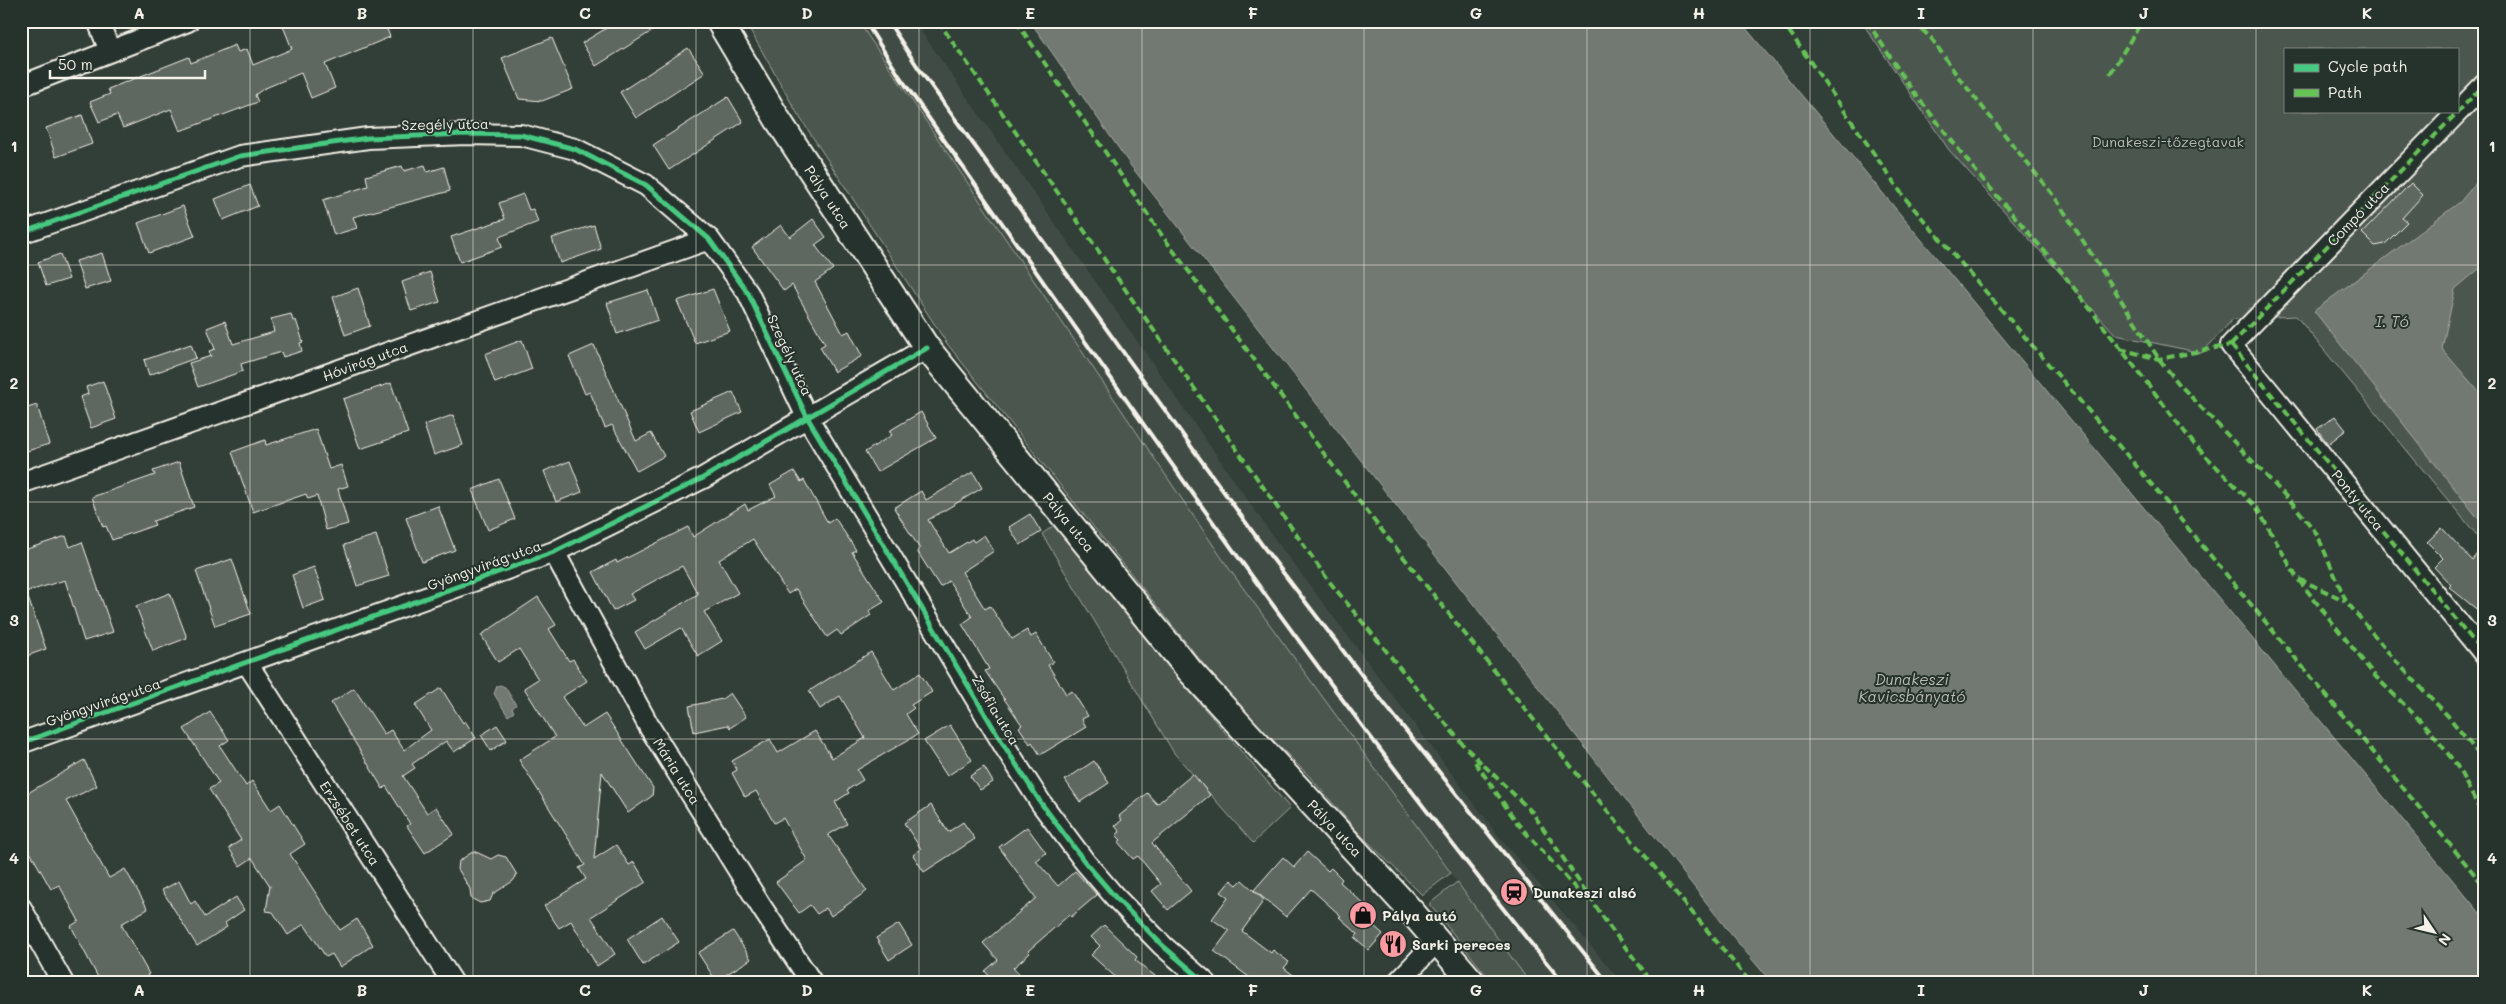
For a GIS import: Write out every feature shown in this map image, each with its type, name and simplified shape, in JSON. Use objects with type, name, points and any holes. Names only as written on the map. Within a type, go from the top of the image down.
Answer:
[{"type":"street","points":[[98,21],[110,51]]},
{"type":"street","points":[[21,86],[188,21]]},
{"type":"street","name":"Pálya utca","points":[[719,21],[778,120],[927,348],[1190,671],[1437,941],[1472,983]]},
{"type":"street","name":"Compó utca","points":[[2458,112],[2485,84]]},
{"type":"street","name":"Compó utca","points":[[2231,345],[2458,112]]},
{"type":"street","name":"Szegély utca","points":[[21,233],[240,156],[368,138],[466,134],[521,135],[575,149],[646,185],[708,239],[748,293],[807,417]]},
{"type":"street","name":"Hóvirág utca","points":[[21,484],[708,239]]},
{"type":"street","name":"Ponty utca","points":[[2231,345],[2485,656]]},
{"type":"street","name":"Gyöngyvirág utca","points":[[21,743],[554,552],[703,478],[927,348]]},
{"type":"street","name":"Zsófia utca","points":[[807,417],[1005,747],[1041,803],[1085,862],[1115,897],[1162,946],[1206,983]]},
{"type":"street","name":"Mária utca","points":[[554,552],[650,728],[762,908],[812,983]]},
{"type":"street","name":"Erzsébet utca","points":[[247,663],[453,983]]},
{"type":"street","points":[[21,908],[63,983]]},
{"type":"street","points":[[1397,983],[1437,941]]},
{"type":"shaded area","points":[[858,21],[914,21],[1277,542],[1501,839],[1622,983],[1530,983],[1230,570]]},
{"type":"green space","points":[[745,21],[858,21],[1230,570],[1451,873],[1422,895],[1358,832],[1309,776],[1229,696],[948,345],[797,113]]},
{"type":"green space","name":"Dunakeszi-tőzegtavak","points":[[1861,21],[2485,21],[2485,545],[2296,316],[2233,319],[2202,353],[2116,335],[1949,150]]},
{"type":"green space","points":[[1056,524],[1166,664],[1290,808],[1253,843],[1174,753],[1042,534]]},
{"type":"green space","points":[[1457,882],[1527,979],[1517,983],[1493,983],[1429,904]]},
{"type":"water","name":"Dunakeszi Kavicsbányató","points":[[1030,21],[1740,21],[2485,919],[2485,983],[1772,983],[1734,938],[1131,166]]},
{"type":"water","name":"I. Tó","points":[[2485,172],[2485,264],[2455,289],[2442,349],[2485,399],[2485,527],[2314,311],[2460,202]]},
{"type":"water","points":[[497,686],[505,687],[516,705],[512,708],[514,712],[508,716],[494,694]]},
{"type":"building","points":[[281,21],[384,21],[390,37],[325,64],[335,88],[311,98],[301,73],[263,89],[255,95],[258,102],[180,131],[171,109],[123,128],[117,115],[99,122],[90,102],[110,94],[108,89],[189,57],[191,63],[235,45],[238,52],[247,49],[253,65],[292,49]]},
{"type":"building","points":[[618,21],[668,21],[596,66],[582,43]]},
{"type":"building","points":[[552,38],[573,89],[542,101],[519,99],[502,58]]},
{"type":"building","points":[[688,48],[705,73],[636,118],[620,92]]},
{"type":"building","points":[[728,97],[743,122],[669,170],[653,145]]},
{"type":"building","points":[[82,115],[92,144],[56,157],[46,128]]},
{"type":"building","points":[[425,165],[427,172],[444,167],[450,191],[353,217],[357,228],[334,235],[323,200],[368,186],[366,176],[402,166],[404,171]]},
{"type":"building","points":[[2411,183],[2423,195],[2402,218],[2407,222],[2385,244],[2375,246],[2362,233]]},
{"type":"building","points":[[250,185],[258,206],[223,220],[215,199]]},
{"type":"building","points":[[523,194],[529,210],[533,209],[538,222],[499,237],[502,247],[460,262],[451,237],[505,219],[499,203]]},
{"type":"building","points":[[183,206],[195,236],[149,253],[138,223]]},
{"type":"building","points":[[813,219],[826,237],[815,245],[833,269],[815,282],[843,334],[849,331],[862,356],[834,372],[820,347],[825,344],[792,285],[784,291],[752,247],[781,225],[790,237]]},
{"type":"building","points":[[594,225],[601,249],[560,263],[552,238]]},
{"type":"building","points":[[102,253],[111,281],[85,289],[76,261]]},
{"type":"building","points":[[60,254],[69,279],[46,286],[38,262]]},
{"type":"building","points":[[430,272],[440,302],[411,311],[402,282]]},
{"type":"building","points":[[358,288],[370,326],[345,335],[333,297]]},
{"type":"building","points":[[713,289],[730,331],[695,343],[677,301]]},
{"type":"building","points":[[648,290],[658,320],[617,334],[607,303]]},
{"type":"building","points":[[291,314],[293,321],[296,320],[303,342],[300,343],[302,351],[283,357],[281,352],[241,364],[243,371],[198,387],[189,363],[211,356],[209,351],[215,349],[207,328],[225,321],[233,344],[274,332],[271,319]]},
{"type":"building","points":[[522,340],[532,369],[495,383],[485,354]]},
{"type":"building","points":[[191,344],[196,358],[149,375],[144,360]]},
{"type":"building","points":[[594,345],[636,441],[651,433],[664,456],[637,471],[612,425],[605,428],[590,392],[585,394],[569,356]]},
{"type":"building","points":[[103,381],[116,419],[91,428],[80,397],[88,394],[86,387]]},
{"type":"building","points":[[391,383],[408,433],[360,449],[343,399]]},
{"type":"building","points":[[733,392],[742,412],[699,432],[690,411]]},
{"type":"building","points":[[37,405],[49,444],[21,453],[21,410]]},
{"type":"building","points":[[921,412],[936,438],[877,472],[865,452],[892,435],[889,431]]},
{"type":"building","points":[[453,415],[463,445],[434,455],[424,425]]},
{"type":"building","points":[[2335,416],[2346,430],[2328,444],[2317,429]]},
{"type":"building","points":[[316,429],[329,469],[341,465],[348,486],[338,489],[348,524],[326,530],[317,496],[308,499],[306,494],[253,512],[232,452],[265,440],[266,445]]},
{"type":"building","points":[[570,461],[582,492],[556,502],[544,471]]},
{"type":"building","points":[[179,462],[194,507],[153,521],[155,525],[112,540],[106,526],[103,527],[92,497],[155,475],[153,471]]},
{"type":"building","points":[[794,471],[801,482],[804,480],[828,523],[835,518],[856,550],[852,552],[884,602],[869,611],[871,615],[841,635],[837,630],[827,637],[796,589],[788,594],[753,539],[719,560],[738,593],[704,612],[722,641],[698,656],[681,628],[645,649],[635,632],[698,594],[682,566],[630,594],[634,600],[613,611],[593,572],[616,560],[617,563],[688,527],[693,537],[745,504],[748,510],[776,496],[770,485]]},
{"type":"building","points":[[973,472],[982,488],[928,520],[949,553],[972,539],[974,542],[984,535],[994,551],[962,572],[985,609],[990,606],[1012,639],[1027,630],[1031,637],[1036,634],[1053,662],[1048,665],[1066,694],[1072,691],[1088,716],[1082,719],[1086,727],[1040,755],[1032,742],[1030,744],[1019,727],[1022,725],[985,671],[989,669],[962,624],[972,617],[949,581],[940,587],[917,551],[920,549],[894,508],[921,491],[926,500]]},
{"type":"building","points":[[499,479],[515,519],[488,530],[472,490]]},
{"type":"building","points":[[438,506],[455,550],[422,562],[406,518]]},
{"type":"building","points":[[1030,514],[1041,532],[1020,545],[1009,527]]},
{"type":"building","points":[[2442,528],[2472,560],[2485,544],[2485,616],[2449,587],[2451,585],[2434,567],[2443,558],[2427,542]]},
{"type":"building","points":[[376,535],[389,576],[357,586],[344,545]]},
{"type":"building","points":[[66,536],[70,547],[82,542],[113,632],[84,641],[65,580],[26,592],[46,649],[21,658],[21,551]]},
{"type":"building","points":[[232,559],[251,614],[215,626],[196,571]]},
{"type":"building","points":[[314,567],[325,600],[303,608],[292,575]]},
{"type":"building","points":[[170,593],[187,638],[153,651],[136,606]]},
{"type":"building","points":[[538,597],[556,625],[549,629],[569,661],[573,659],[587,681],[562,697],[583,728],[605,714],[653,788],[652,796],[628,813],[602,772],[594,859],[616,845],[629,865],[634,862],[646,882],[591,917],[615,954],[597,966],[571,921],[559,928],[544,906],[586,879],[579,868],[585,865],[519,760],[555,737],[524,688],[538,679],[519,649],[498,662],[481,635]]},
{"type":"building","points":[[871,652],[894,690],[920,673],[932,692],[911,705],[914,708],[906,714],[918,734],[857,770],[863,780],[847,790],[849,793],[835,802],[847,824],[828,835],[867,891],[831,916],[826,908],[817,914],[810,905],[799,913],[776,882],[807,860],[783,818],[774,823],[756,791],[745,797],[732,773],[737,770],[732,761],[770,739],[778,753],[815,731],[832,758],[865,738],[840,696],[820,709],[809,691]]},
{"type":"building","points":[[354,688],[384,734],[391,730],[404,750],[431,730],[415,705],[441,688],[463,723],[465,721],[476,738],[454,752],[446,741],[412,764],[415,768],[403,776],[427,813],[436,807],[454,834],[425,853],[407,826],[410,824],[386,786],[383,789],[331,703]]},
{"type":"building","points":[[730,693],[746,717],[730,728],[728,725],[694,732],[689,706],[722,699]]},
{"type":"building","points":[[210,712],[229,740],[220,746],[246,786],[252,781],[271,810],[280,804],[305,844],[290,854],[340,930],[357,919],[373,945],[340,967],[332,954],[326,957],[304,924],[288,935],[273,912],[266,911],[270,886],[252,858],[240,866],[229,848],[241,840],[209,789],[219,783],[184,729]]},
{"type":"building","points":[[497,725],[507,740],[491,751],[481,735]]},
{"type":"building","points":[[950,725],[972,760],[947,776],[924,741]]},
{"type":"building","points":[[84,760],[97,786],[66,801],[109,878],[125,869],[148,909],[121,924],[149,974],[147,975],[151,983],[101,983],[71,926],[79,921],[59,885],[51,889],[21,836],[21,797]]},
{"type":"building","points":[[1094,761],[1109,783],[1080,802],[1065,780]]},
{"type":"building","points":[[984,767],[993,782],[980,790],[970,776]]},
{"type":"building","points":[[1193,774],[1210,795],[1152,843],[1191,891],[1168,910],[1152,891],[1161,884],[1138,856],[1133,859],[1118,842],[1121,840],[1116,835],[1120,832],[1115,826],[1122,820],[1119,816],[1147,793],[1157,804]]},
{"type":"building","points":[[931,805],[948,832],[963,822],[975,839],[924,872],[913,855],[921,849],[904,823]]},
{"type":"building","points":[[1027,827],[1046,853],[1036,861],[1058,886],[1075,871],[1097,895],[1071,917],[1069,915],[1028,951],[1030,953],[1013,968],[1029,983],[995,983],[985,971],[998,960],[983,943],[1036,898],[999,847]]},
{"type":"building","points":[[474,851],[491,859],[498,855],[506,857],[517,875],[513,881],[493,894],[490,901],[480,903],[471,898],[470,889],[458,869],[459,861]]},
{"type":"building","points":[[1307,852],[1328,871],[1331,868],[1342,879],[1340,882],[1368,908],[1362,915],[1383,934],[1369,950],[1355,938],[1358,934],[1339,917],[1341,916],[1311,889],[1286,917],[1254,890],[1283,857],[1294,867]]},
{"type":"building","points":[[1231,880],[1237,885],[1242,880],[1264,900],[1242,931],[1271,953],[1273,950],[1289,962],[1284,968],[1304,983],[1257,983],[1214,951],[1229,931],[1212,919],[1228,897],[1221,892]]},
{"type":"building","points":[[179,881],[191,904],[195,901],[205,917],[236,897],[244,910],[225,923],[227,927],[197,946],[162,890]]},
{"type":"building","points":[[662,916],[679,942],[643,965],[627,939]]},
{"type":"building","points":[[899,924],[912,945],[889,960],[876,938]]},
{"type":"building","points":[[1104,925],[1137,957],[1135,960],[1164,983],[1122,983],[1091,955],[1100,946],[1091,937]]},
{"type":"building","points":[[733,931],[751,959],[716,981],[698,953]]},
{"type":"railway","points":[[865,21],[900,77],[1223,536],[1390,762],[1563,983]]},
{"type":"railway","points":[[888,21],[917,66],[1265,549],[1367,682],[1608,983]]},
{"type":"marked path","points":[[938,21],[1328,580],[1464,746],[1532,812],[1609,926],[1653,983]]},
{"type":"marked path","points":[[1016,21],[1161,234],[1368,513],[1586,785],[1751,983]]},
{"type":"marked path","points":[[1782,21],[1904,197],[2138,468],[2485,887]]},
{"type":"marked path","points":[[1867,21],[1909,86],[1974,169],[2057,266],[2194,444],[2257,508],[2297,578],[2375,676],[2428,728],[2456,764],[2479,808],[2485,814]]},
{"type":"marked path","points":[[1913,21],[1932,39],[1956,74],[2056,199],[2159,359],[2179,384],[2295,506],[2317,534],[2346,601],[2393,658],[2448,716],[2485,762]]},
{"type":"marked path","points":[[2110,74],[2142,21]]},
{"type":"marked path","points":[[2458,112],[2485,84]]},
{"type":"marked path","points":[[2231,345],[2458,112]]},
{"type":"marked path","points":[[2231,345],[2485,655]]},
{"type":"marked path","points":[[2120,349],[2159,359],[2231,345]]},
{"type":"marked path","points":[[2299,579],[2346,601]]},
{"type":"marked path","points":[[1475,762],[1518,824],[1586,900]]},
{"type":"cycle path","points":[[21,233],[240,156],[368,138],[466,134],[521,135],[575,149],[646,185],[709,239],[748,293],[807,417],[1005,747],[1041,803],[1085,862],[1115,897],[1163,946],[1206,983]]},
{"type":"cycle path","points":[[21,743],[554,552],[703,478],[927,348]]},
{"type":"place","name":"Dunakeszi alsó","points":[[1514,892]]},
{"type":"place","name":"Pálya autó","points":[[1363,915]]},
{"type":"place","name":"Sarki pereces","points":[[1393,944]]}]
